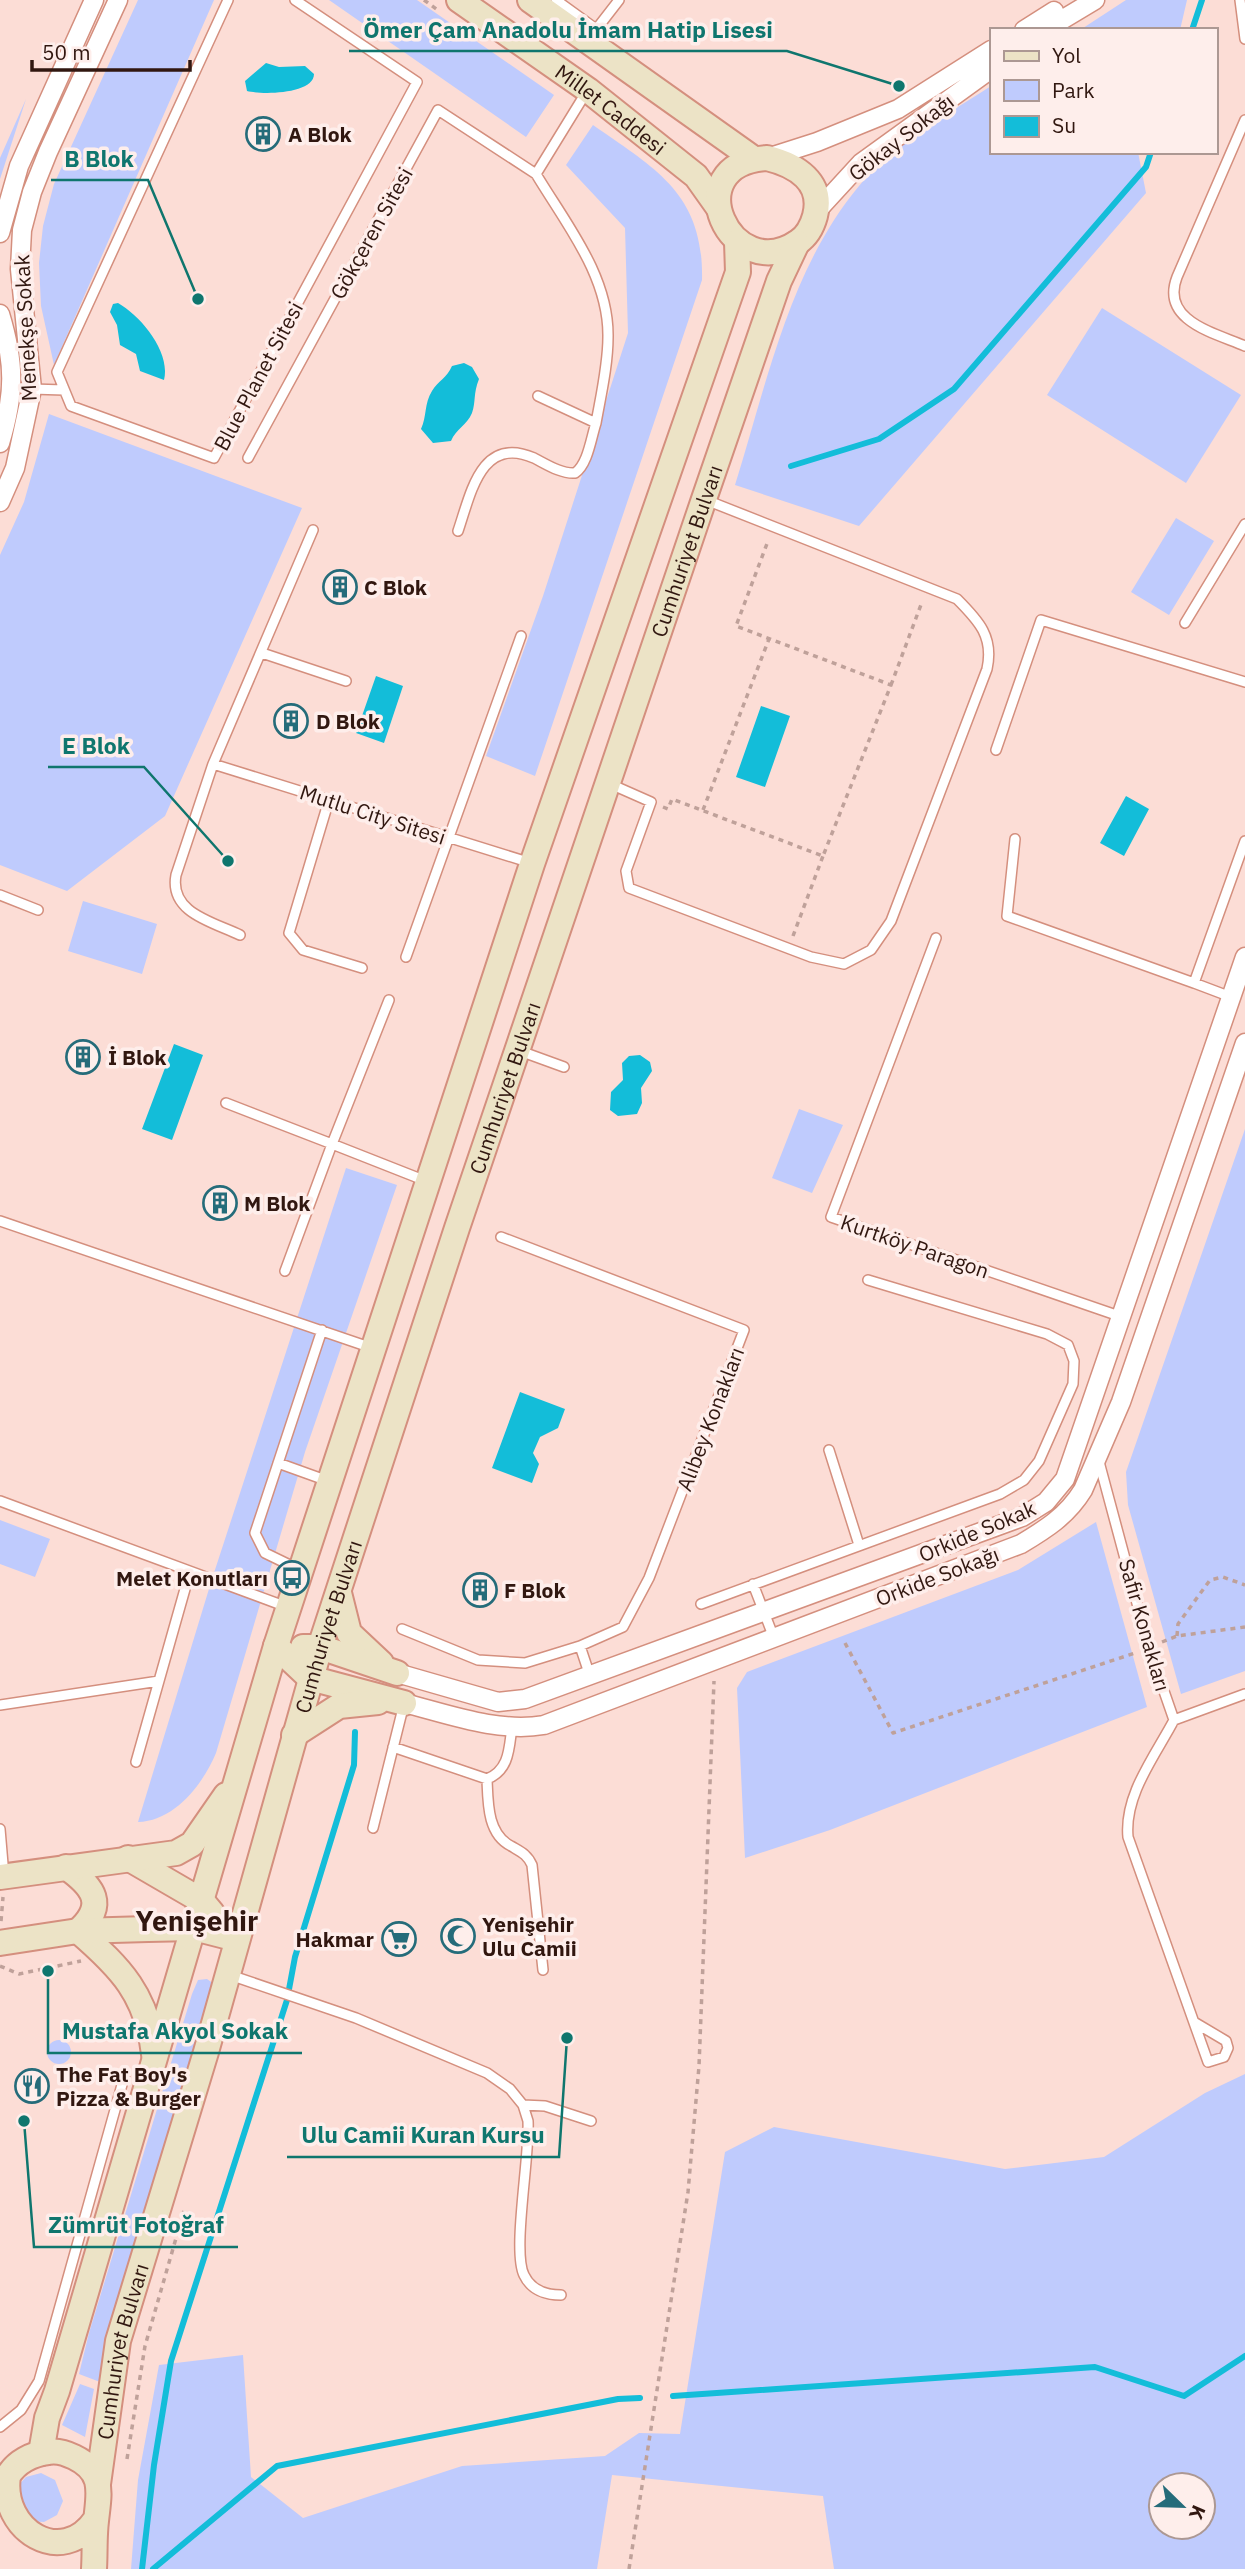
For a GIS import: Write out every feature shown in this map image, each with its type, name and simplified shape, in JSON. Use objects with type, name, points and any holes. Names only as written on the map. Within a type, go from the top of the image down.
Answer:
[{"type":"street","name":"Menekşe Sokak","points":[[0,233],[19,166],[94,0]]},
{"type":"street","name":"Menekşe Sokak","points":[[0,502],[21,447],[32,389],[20,269],[22,230],[32,192],[48,152],[118,0]]},
{"type":"street","name":"Millet Caddesi","points":[[530,0],[592,35],[761,158]]},
{"type":"street","points":[[1027,28],[1072,0]]},
{"type":"street","points":[[1048,28],[1095,0]]},
{"type":"street","name":"Millet Caddesi","points":[[453,8],[588,90],[696,176],[718,208]]},
{"type":"street","points":[[797,243],[785,249],[755,249],[737,242],[728,233],[718,208],[723,183],[730,172],[761,158],[824,139],[898,109],[990,52]]},
{"type":"street","name":"Gökay Sokağı","points":[[816,212],[861,163],[990,70]]},
{"type":"street","points":[[761,158],[794,167],[807,177],[816,191],[816,212]]},
{"type":"street","name":"Cumhuriyet Bulvarı","points":[[98,2484],[118,2341],[237,1940],[310,1678],[518,1051],[779,281],[797,243],[807,235],[816,212]]},
{"type":"street","name":"Cumhuriyet Bulvarı","points":[[34,2456],[57,2391],[242,1771],[276,1646],[532,864],[737,272],[737,242]]},
{"type":"street","name":"Menekşe Sokak","points":[[0,314],[12,360],[13,382],[0,443]]},
{"type":"street","name":"Orkide Sokak","points":[[397,1673],[498,1702],[513,1702],[765,1613],[1023,1517],[1046,1502],[1065,1479],[1238,1000],[1245,957]]},
{"type":"street","name":"Orkide Sokağı","points":[[404,1703],[524,1729],[544,1725],[1021,1544],[1053,1525],[1075,1503],[1121,1402],[1245,1044]]},
{"type":"street","points":[[338,1591],[349,1633],[374,1658],[397,1673]]},
{"type":"street","points":[[276,1646],[320,1647],[397,1673]]},
{"type":"street","points":[[276,1646],[310,1678],[404,1703]]},
{"type":"street","points":[[293,1735],[340,1706],[356,1702],[404,1703]]},
{"type":"street","points":[[2,1877],[176,1853],[192,1844],[242,1771]]},
{"type":"street","points":[[128,1858],[202,1901],[237,1940]]},
{"type":"street","points":[[66,1867],[81,1878],[93,1892],[95,1904],[92,1919],[78,1931]]},
{"type":"street","points":[[0,1943],[78,1931],[194,1928],[237,1940]]},
{"type":"street","points":[[78,1931],[112,1960],[138,1994],[151,2030],[155,2058]]},
{"type":"street","name":"Cumhuriyet Bulvarı","points":[[94,2569],[96,2519],[101,2501],[94,2474],[79,2459],[59,2452],[34,2456],[14,2468],[1,2493],[1,2507],[17,2540],[47,2549],[78,2542],[96,2519]]},
{"type":"street","points":[[0,2465],[34,2456]]},
{"type":"lane","points":[[32,389],[64,390],[57,372],[228,0]]},
{"type":"lane","name":"Blue Planet Sitesi","points":[[64,390],[71,406],[214,458],[417,82],[295,0]]},
{"type":"lane","points":[[556,0],[592,35],[619,0]]},
{"type":"lane","points":[[1240,0],[1245,38]]},
{"type":"lane","points":[[536,174],[588,90]]},
{"type":"lane","name":"Gökçeren Sitesi","points":[[248,458],[438,110],[536,174],[594,270],[604,302],[608,335],[596,423],[580,470],[575,473],[519,452],[503,453],[491,459],[472,489],[458,531]]},
{"type":"lane","points":[[1245,120],[1177,277],[1173,295],[1178,311],[1189,322],[1245,346]]},
{"type":"lane","points":[[538,396],[596,423]]},
{"type":"lane","points":[[608,783],[651,802],[625,871],[629,888],[788,948],[844,964],[871,950],[891,921],[987,669],[991,651],[974,615],[957,599],[704,499]]},
{"type":"lane","points":[[1185,623],[1245,524]]},
{"type":"lane","points":[[240,935],[188,911],[176,893],[176,875],[213,764],[313,530]]},
{"type":"lane","points":[[996,750],[1041,620],[1245,682]]},
{"type":"lane","points":[[406,957],[521,636]]},
{"type":"lane","points":[[262,653],[346,681]]},
{"type":"lane","name":"Mutlu City Sitesi","points":[[213,764],[532,864]]},
{"type":"lane","points":[[329,800],[289,933],[303,950],[362,968]]},
{"type":"lane","points":[[1015,839],[1007,916],[1238,1000]]},
{"type":"lane","points":[[1194,983],[1245,841]]},
{"type":"lane","points":[[0,895],[38,910]]},
{"type":"lane","name":"Kurtköy Paragon","points":[[936,938],[831,1217],[1122,1317]]},
{"type":"lane","points":[[285,1271],[389,1000]]},
{"type":"lane","points":[[518,1051],[564,1067]]},
{"type":"lane","points":[[226,1103],[428,1181]]},
{"type":"lane","points":[[0,1221],[373,1348]]},
{"type":"lane","name":"Alibey Konakları","points":[[402,1629],[478,1660],[525,1663],[580,1646],[623,1627],[649,1578],[744,1330],[501,1237]]},
{"type":"lane","points":[[701,1604],[1000,1494],[1024,1480],[1039,1461],[1073,1384],[1074,1373],[1068,1345],[1047,1334],[867,1280]]},
{"type":"lane","points":[[300,1571],[265,1553],[256,1533],[321,1330]]},
{"type":"lane","points":[[828,1450],[859,1545]]},
{"type":"lane","name":"Safir Konakları","points":[[1098,1456],[1149,1648],[1174,1720],[1245,1694]]},
{"type":"lane","points":[[278,1463],[330,1482]]},
{"type":"lane","points":[[0,1501],[289,1607]]},
{"type":"lane","points":[[753,1584],[774,1639]]},
{"type":"lane","points":[[136,1762],[185,1590]]},
{"type":"lane","points":[[580,1646],[590,1676]]},
{"type":"lane","points":[[0,1705],[159,1681]]},
{"type":"lane","points":[[373,1828],[404,1703]]},
{"type":"lane","points":[[1174,1720],[1131,1801],[1127,1826],[1128,1837],[1208,2062],[1224,2057],[1228,2048],[1226,2040],[1194,2022]]},
{"type":"lane","points":[[393,1748],[487,1779],[495,1776],[505,1764],[512,1727]]},
{"type":"lane","points":[[487,1779],[489,1813],[497,1834],[510,1846],[523,1852],[532,1865],[543,1970]]},
{"type":"lane","points":[[0,1829],[2,1877]]},
{"type":"lane","points":[[227,1974],[325,2007],[487,2073],[510,2089],[523,2105],[529,2131],[520,2266],[533,2287],[542,2292],[561,2295]]},
{"type":"lane","points":[[0,2427],[21,2410],[38,2381],[125,2074]]},
{"type":"lane","points":[[523,2105],[545,2106],[591,2121]]},
{"type":"path","points":[[424,0],[453,8]]},
{"type":"path","points":[[774,527],[736,626],[891,685]]},
{"type":"path","points":[[788,948],[928,587]]},
{"type":"path","points":[[703,811],[769,639]]},
{"type":"path","points":[[651,802],[667,809],[672,799],[823,856]]},
{"type":"path","points":[[1177,1636],[1178,1624],[1210,1580],[1223,1577],[1245,1585]]},
{"type":"path","points":[[845,1643],[893,1733],[1149,1648],[1177,1636],[1245,1627]]},
{"type":"path","points":[[629,2569],[688,2192],[699,2066],[714,1661]]},
{"type":"path","points":[[0,1912],[2,1877]]},
{"type":"path","points":[[126,2465],[145,2346],[186,2203]]},
{"type":"green space","points":[[138,0],[214,0],[54,365],[41,306],[39,263],[43,226],[54,184]]},
{"type":"green space","points":[[329,0],[417,0],[554,95],[526,137]]},
{"type":"green space","points":[[1126,0],[1187,0],[1180,28],[1083,28]]},
{"type":"green space","points":[[990,87],[990,154],[1138,154],[1146,193],[859,526],[735,485],[783,329],[815,254],[835,219],[859,186],[888,157],[921,131]]},
{"type":"green space","points":[[26,99],[0,179],[0,158]]},
{"type":"green space","points":[[593,125],[656,171],[685,205],[695,226],[702,280],[535,776],[486,756],[543,596],[628,333],[625,228],[566,165]]},
{"type":"green space","points":[[1102,308],[1241,395],[1186,483],[1047,395]]},
{"type":"green space","points":[[49,414],[302,508],[165,816],[67,891],[0,865],[0,555],[24,502]]},
{"type":"green space","points":[[1176,518],[1214,541],[1169,615],[1131,592]]},
{"type":"green space","points":[[83,901],[157,924],[142,974],[68,951]]},
{"type":"green space","points":[[799,1109],[843,1125],[812,1193],[772,1178]]},
{"type":"green space","points":[[1245,1129],[1245,1671],[1181,1694],[1128,1505],[1126,1472]]},
{"type":"green space","points":[[346,1168],[397,1185],[305,1452],[216,1753],[204,1777],[176,1808],[151,1820],[138,1822],[212,1579]]},
{"type":"green space","points":[[0,1520],[50,1539],[35,1577],[0,1564]]},
{"type":"green space","points":[[1096,1522],[1147,1707],[830,1830],[745,1858],[737,1688],[747,1672],[1018,1570]]},
{"type":"green space","points":[[207,1979],[214,1984],[100,2382],[79,2374],[89,2333],[192,1994],[198,1980]]},
{"type":"green space","points":[[59,2040],[68,2043],[71,2052],[68,2061],[59,2064],[50,2061],[47,2052],[50,2043]]},
{"type":"green space","points":[[1245,2074],[1245,2569],[834,2569],[823,2496],[612,2475],[597,2569],[131,2569],[138,2480],[159,2365],[243,2355],[251,2477],[303,2518],[462,2466],[605,2456],[639,2433],[680,2434],[725,2152],[774,2127],[1005,2169],[1104,2157],[1205,2093]]},
{"type":"green space","points":[[80,2384],[94,2389],[85,2437],[62,2425]]},
{"type":"green space","points":[[41,2473],[55,2480],[63,2501],[57,2515],[44,2522],[29,2521],[15,2489],[26,2477]]},
{"type":"water","points":[[266,63],[279,67],[305,66],[314,74],[312,81],[306,86],[286,92],[247,91],[245,81]]},
{"type":"water","points":[[118,303],[145,326],[159,347],[165,369],[164,380],[140,371],[136,354],[120,345],[117,325],[110,312],[113,304]]},
{"type":"water","points":[[464,363],[472,367],[479,379],[472,413],[451,441],[433,443],[421,429],[429,396],[452,366]]},
{"type":"water","points":[[376,676],[403,686],[384,743],[356,733]]},
{"type":"water","points":[[761,706],[790,716],[765,787],[736,777]]},
{"type":"water","points":[[1126,796],[1149,809],[1124,856],[1100,843]]},
{"type":"water","points":[[174,1044],[203,1055],[172,1140],[142,1129]]},
{"type":"water","points":[[640,1055],[650,1062],[652,1071],[641,1088],[642,1103],[637,1114],[618,1116],[610,1110],[611,1092],[623,1080],[622,1063],[629,1056]]},
{"type":"water","points":[[520,1392],[565,1409],[558,1428],[540,1437],[533,1453],[539,1464],[532,1483],[492,1468]]},
{"type":"waterway","points":[[1193,28],[1202,0]]},
{"type":"waterway","points":[[791,466],[879,439],[954,389],[1146,167],[1150,154]]},
{"type":"waterway","points":[[142,2569],[154,2465],[171,2361],[287,2000],[295,1957],[354,1765],[355,1732]]},
{"type":"waterway","points":[[673,2396],[1095,2367],[1184,2396],[1245,2356]]},
{"type":"waterway","points":[[153,2569],[277,2466],[618,2399],[640,2398]]},
{"type":"place","name":"Ömer Çam Anadolu İmam Hatip Lisesi","points":[[899,86]]},
{"type":"place","name":"A Blok","points":[[263,134]]},
{"type":"place","name":"B Blok","points":[[198,299]]},
{"type":"place","name":"C Blok","points":[[340,587]]},
{"type":"place","name":"D Blok","points":[[291,721]]},
{"type":"place","name":"E Blok","points":[[228,861]]},
{"type":"place","name":"İ Blok","points":[[83,1057]]},
{"type":"place","name":"M Blok","points":[[220,1203]]},
{"type":"place","name":"Melet Konutları","points":[[292,1578]]},
{"type":"place","name":"F Blok","points":[[480,1590]]},
{"type":"place","name":"Yenişehir Ulu Camii","points":[[458,1936]]},
{"type":"place","name":"Hakmar","points":[[399,1939]]},
{"type":"place","name":"Mustafa Akyol Sokak","points":[[48,1971]]},
{"type":"place","name":"Ulu Camii Kuran Kursu","points":[[567,2038]]},
{"type":"place","name":"The Fat Boy's Pizza & Burger","points":[[32,2086]]},
{"type":"place","name":"Zümrüt Fotoğraf","points":[[24,2121]]},
{"type":"district","name":"Yenişehir","points":[[197,1920]]}]
